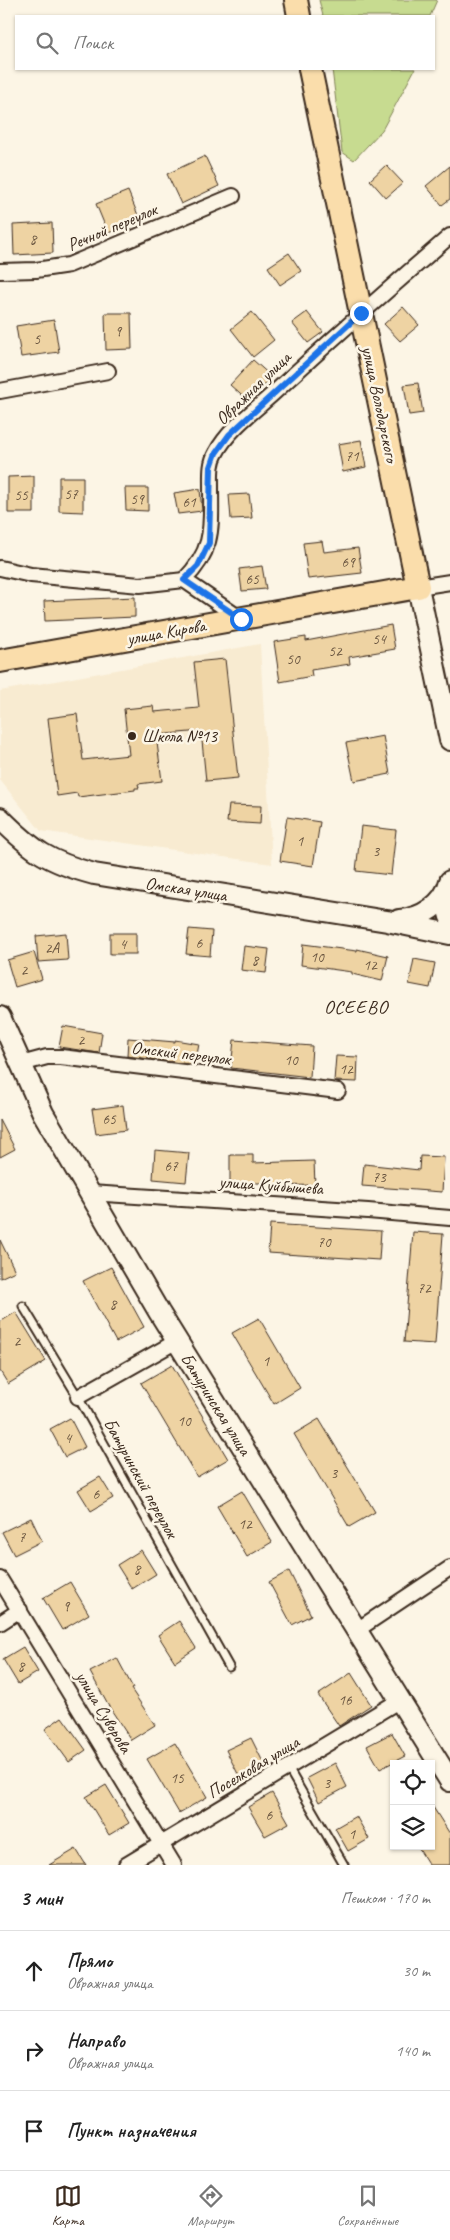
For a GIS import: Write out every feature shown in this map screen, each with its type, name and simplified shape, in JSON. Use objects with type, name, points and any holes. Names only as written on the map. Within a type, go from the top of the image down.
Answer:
[{"type":"main road","points":[[296,0],[299,15]]},
{"type":"main road","name":"улица Володарского","points":[[310,70],[450,740]]},
{"type":"main road","name":"улица Кирова","points":[[0,661],[418,587]]},
{"type":"main road","name":"Омская улица","points":[[0,818],[38,853],[65,866],[94,874],[387,921],[450,934]]},
{"type":"main road","points":[[450,884],[446,902],[450,917]]},
{"type":"main road","name":"Омская улица","points":[[387,921],[412,919],[423,915],[434,906],[450,884]]},
{"type":"main road","name":"Батуринская улица","points":[[0,1019],[43,1113],[177,1341],[450,1781]]},
{"type":"street","name":"Речной переулок","points":[[0,271],[36,270],[69,266],[233,196]]},
{"type":"street","name":"Овражная улица","points":[[184,580],[198,566],[209,543],[211,467],[216,453],[229,435],[361,313],[450,236]]},
{"type":"street","points":[[0,391],[108,371]]},
{"type":"street","points":[[0,568],[31,575],[140,585],[184,580],[241,619]]},
{"type":"street","name":"улица Кирова","points":[[418,587],[450,582]]},
{"type":"street","name":"Омский переулок","points":[[21,1064],[47,1057],[61,1057],[338,1091]]},
{"type":"street","name":"улица Куйбышева","points":[[90,1193],[348,1209],[450,1218]]},
{"type":"street","points":[[78,1397],[177,1341]]},
{"type":"street","points":[[356,1630],[450,1568]]},
{"type":"street","name":"улица Суворова","points":[[0,1578],[174,1865]]},
{"type":"street","points":[[0,1623],[20,1610]]},
{"type":"street","name":"Поселковая улица","points":[[126,1865],[400,1700]]},
{"type":"lane","name":"Батуринский переулок","points":[[23,1306],[78,1397],[230,1667]]},
{"type":"lane","points":[[288,1768],[344,1865]]},
{"type":"shaded area","name":"Школа №13","points":[[260,644],[272,864],[41,831],[0,780],[0,691]]},
{"type":"green space","points":[[319,0],[437,0],[430,15],[323,15]]},
{"type":"green space","points":[[332,70],[414,70],[382,130],[354,160],[342,152]]},
{"type":"building","points":[[205,156],[219,186],[181,204],[167,174]]},
{"type":"building","points":[[386,165],[403,183],[386,198],[370,180]]},
{"type":"building","points":[[450,166],[450,199],[442,205],[426,186]]},
{"type":"building","points":[[128,191],[140,220],[108,233],[96,204]]},
{"type":"building","points":[[52,223],[53,253],[14,255],[13,225]]},
{"type":"building","points":[[289,253],[301,271],[280,285],[268,267]]},
{"type":"building","points":[[403,307],[419,325],[400,341],[384,324]]},
{"type":"building","points":[[252,312],[274,340],[253,357],[231,329]]},
{"type":"building","points":[[307,312],[323,332],[308,343],[292,323]]},
{"type":"building","points":[[105,313],[131,313],[132,349],[106,350]]},
{"type":"building","points":[[54,320],[59,352],[21,357],[16,326]]},
{"type":"building","points":[[253,360],[272,377],[249,402],[230,385]]},
{"type":"building","points":[[418,383],[423,413],[409,415],[404,385]]},
{"type":"building","points":[[361,440],[366,467],[343,472],[338,444]]},
{"type":"building","points":[[34,476],[34,513],[8,513],[8,477]]},
{"type":"building","points":[[59,477],[83,477],[83,512],[59,511]]},
{"type":"building","points":[[125,488],[148,488],[148,511],[126,510]]},
{"type":"building","points":[[200,489],[202,511],[178,514],[174,493]]},
{"type":"building","points":[[249,494],[252,518],[231,519],[229,495]]},
{"type":"building","points":[[322,541],[324,552],[358,548],[362,573],[308,579],[303,543]]},
{"type":"building","points":[[262,566],[266,589],[242,591],[239,569]]},
{"type":"building","points":[[135,597],[135,617],[45,621],[44,601]]},
{"type":"building","points":[[391,625],[395,649],[349,657],[350,664],[311,670],[312,676],[280,682],[274,642],[306,637],[306,641]]},
{"type":"building","points":[[225,659],[238,778],[206,781],[201,731],[156,735],[162,781],[138,784],[139,788],[135,788],[135,790],[78,797],[77,793],[57,796],[48,718],[77,714],[83,760],[129,755],[124,709],[153,706],[154,712],[199,708],[194,662]]},
{"type":"building","points":[[383,736],[390,774],[354,781],[346,743]]},
{"type":"building","points":[[229,805],[261,806],[260,824],[227,822]]},
{"type":"building","points":[[287,817],[320,822],[313,866],[280,861]]},
{"type":"building","points":[[361,826],[396,830],[391,875],[356,871]]},
{"type":"building","points":[[189,929],[212,931],[210,956],[186,954]]},
{"type":"building","points":[[66,933],[68,960],[38,962],[36,936]]},
{"type":"building","points":[[110,933],[136,933],[136,954],[110,954]]},
{"type":"building","points":[[303,944],[357,951],[357,949],[388,956],[382,981],[352,974],[352,972],[301,965]]},
{"type":"building","points":[[244,946],[269,949],[266,973],[241,970]]},
{"type":"building","points":[[34,952],[42,979],[15,987],[7,960]]},
{"type":"building","points":[[414,959],[435,963],[430,988],[409,984]]},
{"type":"building","points":[[63,1026],[102,1033],[99,1053],[59,1047]]},
{"type":"building","points":[[128,1038],[175,1042],[175,1040],[199,1044],[195,1065],[127,1056]]},
{"type":"building","points":[[234,1040],[312,1046],[310,1077],[231,1068]]},
{"type":"building","points":[[336,1056],[358,1057],[357,1082],[334,1081]]},
{"type":"building","points":[[123,1105],[126,1130],[96,1134],[92,1109]]},
{"type":"building","points":[[0,1120],[15,1149],[0,1157]]},
{"type":"building","points":[[155,1150],[189,1153],[186,1182],[153,1179]]},
{"type":"building","points":[[230,1155],[253,1155],[253,1163],[314,1161],[315,1185],[273,1186],[273,1183],[230,1183]]},
{"type":"building","points":[[420,1156],[444,1157],[442,1192],[362,1186],[364,1164],[419,1170]]},
{"type":"building","points":[[270,1224],[381,1231],[379,1260],[268,1253]]},
{"type":"building","points":[[413,1232],[443,1234],[435,1344],[404,1342]]},
{"type":"building","points":[[0,1240],[15,1271],[0,1278]]},
{"type":"building","points":[[111,1267],[144,1327],[116,1342],[83,1281]]},
{"type":"building","points":[[16,1312],[46,1361],[8,1384],[0,1371],[0,1322]]},
{"type":"building","points":[[259,1318],[300,1388],[274,1404],[232,1333]]},
{"type":"building","points":[[172,1365],[228,1459],[197,1477],[141,1383]]},
{"type":"building","points":[[70,1418],[85,1447],[65,1457],[50,1429]]},
{"type":"building","points":[[319,1419],[375,1512],[349,1527],[294,1434]]},
{"type":"building","points":[[100,1477],[113,1498],[91,1511],[78,1490]]},
{"type":"building","points":[[242,1491],[272,1542],[247,1557],[217,1506]]},
{"type":"building","points":[[31,1518],[42,1541],[14,1555],[2,1532]]},
{"type":"building","points":[[141,1550],[156,1574],[132,1589],[117,1565]]},
{"type":"building","points":[[289,1571],[311,1615],[292,1625],[269,1582]]},
{"type":"building","points":[[70,1582],[89,1614],[62,1630],[43,1598]]},
{"type":"building","points":[[179,1621],[196,1648],[175,1662],[158,1635]]},
{"type":"building","points":[[23,1647],[38,1672],[18,1684],[3,1659]]},
{"type":"building","points":[[117,1658],[133,1688],[131,1689],[155,1725],[131,1740],[108,1705],[90,1672]]},
{"type":"building","points":[[351,1673],[371,1705],[339,1726],[318,1695]]},
{"type":"building","points":[[62,1717],[86,1750],[69,1762],[45,1729]]},
{"type":"building","points":[[392,1733],[405,1756],[397,1760],[390,1760],[390,1764],[380,1769],[367,1746]]},
{"type":"building","points":[[251,1738],[264,1764],[239,1776],[226,1750]]},
{"type":"building","points":[[175,1743],[207,1797],[179,1813],[147,1759]]},
{"type":"building","points":[[335,1763],[347,1787],[319,1802],[307,1778]]},
{"type":"building","points":[[106,1785],[129,1823],[109,1835],[86,1797]]},
{"type":"building","points":[[272,1793],[289,1823],[265,1836],[248,1807]]},
{"type":"building","points":[[435,1810],[450,1834],[450,1865],[429,1865],[420,1850],[435,1850]]},
{"type":"building","points":[[356,1816],[369,1839],[348,1851],[335,1828]]},
{"type":"building","points":[[76,1849],[86,1865],[49,1865]]},
{"type":"place","name":"Школа №13","points":[[132,736]]},
{"type":"district","name":"ОСЕЕВО","points":[[356,1006]]},
{"type":"route","points":[[241,619],[184,580],[198,566],[209,543],[211,467],[216,453],[229,435],[361,313]]}]
